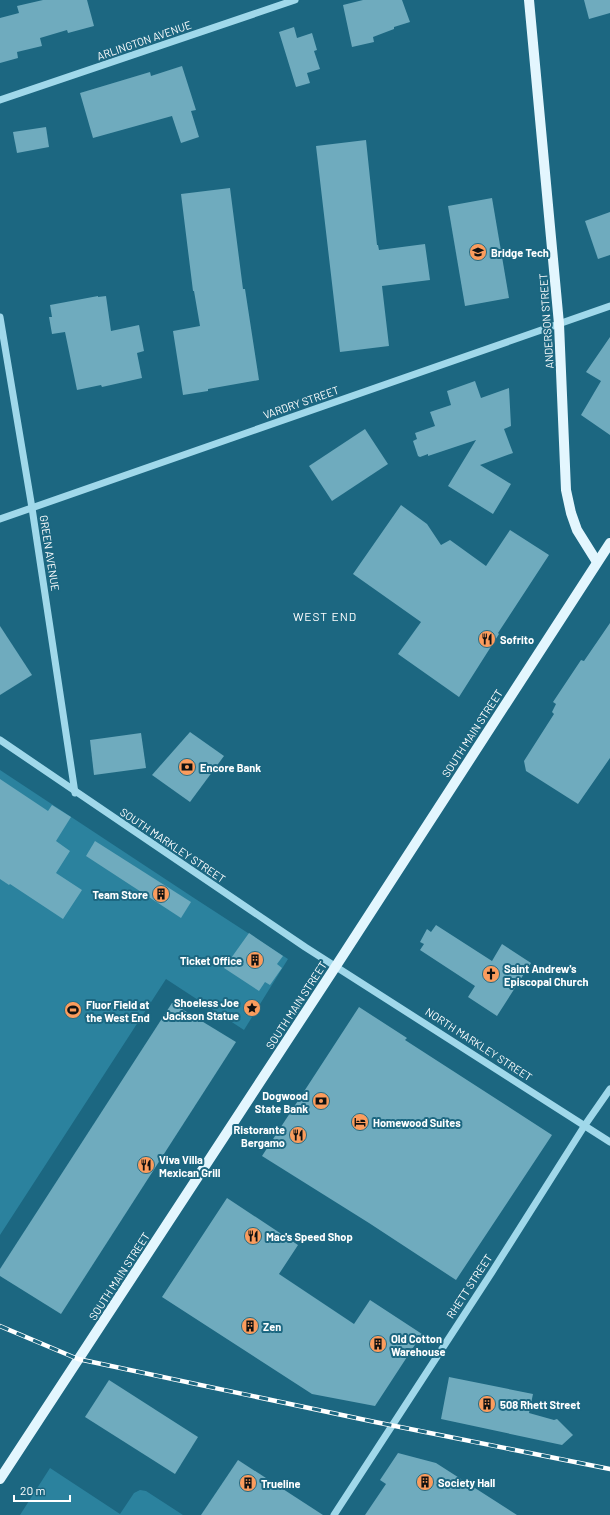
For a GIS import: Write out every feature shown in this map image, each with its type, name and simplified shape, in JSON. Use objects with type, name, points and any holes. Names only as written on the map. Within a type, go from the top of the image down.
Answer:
[{"type":"main road","name":"ANDERSON STREET","points":[[529,0],[559,324],[566,490],[571,514],[577,530],[597,562]]},
{"type":"main road","name":"SOUTH MAIN STREET","points":[[0,1479],[336,966],[610,543]]},
{"type":"street","name":"ARLINGTON AVENUE","points":[[0,100],[295,0]]},
{"type":"street","name":"VARDRY STREET","points":[[0,519],[610,306]]},
{"type":"street","name":"GREEN AVENUE","points":[[0,317],[32,508],[75,792]]},
{"type":"street","name":"SOUTH MARKLEY STREET","points":[[0,740],[75,792],[336,966]]},
{"type":"street","name":"NORTH MARKLEY STREET","points":[[336,966],[610,1142]]},
{"type":"street","name":"RHETT STREET","points":[[334,1515],[492,1272],[584,1125],[610,1089]]},
{"type":"shaded area","name":"Fluor Field at the West End","points":[[0,770],[288,959],[244,1030],[166,979],[0,1235]]},
{"type":"shaded area","points":[[50,1468],[120,1514],[134,1493],[140,1490],[146,1491],[183,1515],[20,1515]]},
{"type":"building","points":[[43,0],[87,0],[94,26],[68,33],[67,30],[40,38],[42,46],[17,52],[18,58],[0,63],[0,18],[19,13],[17,6]]},
{"type":"building","points":[[363,0],[402,0],[410,22],[394,27],[394,29],[373,37],[374,42],[352,47],[343,5]]},
{"type":"building","points":[[584,0],[610,0],[610,13],[589,19]]},
{"type":"building","points":[[294,27],[297,38],[312,33],[317,50],[314,51],[320,69],[307,73],[310,83],[296,87],[279,32]]},
{"type":"building","points":[[182,66],[196,110],[191,111],[199,137],[181,143],[172,116],[93,138],[80,93],[150,72],[151,76]]},
{"type":"building","points":[[46,127],[49,147],[17,153],[13,132]]},
{"type":"building","points":[[366,140],[377,245],[379,250],[425,244],[430,280],[382,286],[389,346],[340,352],[316,146]]},
{"type":"building","points":[[230,188],[243,289],[245,289],[259,380],[183,395],[173,331],[200,326],[193,291],[181,194]]},
{"type":"building","name":"Bridge Tech","points":[[492,198],[509,298],[465,306],[448,206]]},
{"type":"building","points":[[610,212],[610,255],[598,259],[585,221]]},
{"type":"building","points":[[98,296],[106,296],[111,331],[139,325],[144,351],[137,353],[142,378],[102,387],[101,385],[77,390],[65,332],[52,334],[49,317],[52,317],[50,305]]},
{"type":"building","points":[[610,337],[610,435],[581,415],[601,381],[586,372]]},
{"type":"building","points":[[475,381],[481,398],[509,388],[511,426],[504,429],[513,453],[480,465],[511,484],[493,514],[448,486],[476,440],[428,456],[428,454],[420,457],[418,456],[413,441],[417,439],[415,433],[435,426],[430,412],[451,405],[447,391]]},
{"type":"building","points":[[365,429],[388,464],[332,501],[309,466]]},
{"type":"building","points":[[401,505],[427,524],[441,545],[450,540],[486,566],[510,530],[549,555],[498,633],[499,634],[459,697],[398,654],[421,622],[353,574]]},
{"type":"building","points":[[610,623],[610,758],[578,804],[526,771],[524,761],[554,714],[552,712],[556,704],[553,702],[581,660],[584,661]]},
{"type":"building","points":[[0,626],[32,675],[0,695]]},
{"type":"building","name":"Encore Bank","points":[[190,732],[224,756],[190,802],[152,775]]},
{"type":"building","points":[[141,733],[146,768],[94,775],[90,740]]},
{"type":"building","points":[[0,779],[48,811],[52,805],[71,817],[56,841],[70,851],[56,873],[82,890],[63,919],[0,879]]},
{"type":"building","points":[[95,841],[191,902],[181,918],[86,856]]},
{"type":"building","name":"Saint Andrew's Episcopal Church","points":[[436,925],[492,961],[502,944],[531,963],[497,1016],[468,997],[475,986],[420,950],[424,944],[420,942],[427,929],[431,932]]},
{"type":"building","name":"Ticket Office","points":[[249,933],[283,956],[277,964],[282,968],[270,985],[265,982],[259,991],[224,968]]},
{"type":"building","points":[[172,1003],[236,1042],[61,1314],[0,1276],[0,1269]]},
{"type":"building","points":[[359,1007],[407,1038],[405,1040],[552,1135],[456,1280],[262,1156]]},
{"type":"building","points":[[227,1198],[298,1245],[279,1274],[354,1324],[370,1300],[422,1334],[375,1406],[312,1394],[162,1297]]},
{"type":"building","name":"508 Rhett Street","points":[[449,1377],[533,1394],[529,1413],[554,1420],[557,1419],[573,1435],[562,1445],[441,1419]]},
{"type":"building","points":[[109,1380],[198,1437],[175,1474],[85,1417]]},
{"type":"building","name":"Society Hall","points":[[398,1453],[436,1463],[517,1515],[365,1515],[386,1484],[380,1480]]},
{"type":"building","name":"Trueline","points":[[238,1460],[323,1515],[201,1515]]},
{"type":"railway","points":[[0,1326],[78,1359],[375,1422],[610,1469]]},
{"type":"place","name":"Bridge Tech","points":[[478,252]]},
{"type":"place","name":"Sofrito","points":[[487,639]]},
{"type":"place","name":"Encore Bank","points":[[187,767]]},
{"type":"place","name":"Team Store","points":[[161,894]]},
{"type":"place","name":"Ticket Office","points":[[255,960]]},
{"type":"place","name":"Saint Andrew's Episcopal Church","points":[[491,974]]},
{"type":"place","name":"Shoeless Joe Jackson Statue","points":[[252,1008]]},
{"type":"place","name":"Fluor Field at the West End","points":[[73,1010]]},
{"type":"place","name":"Dogwood State Bank","points":[[321,1101]]},
{"type":"place","name":"Homewood Suites","points":[[360,1122]]},
{"type":"place","name":"Ristorante Bergamo","points":[[298,1135]]},
{"type":"place","name":"Viva Villa Mexican Grill","points":[[146,1165]]},
{"type":"place","name":"Mac's Speed Shop","points":[[253,1236]]},
{"type":"place","name":"Zen","points":[[250,1326]]},
{"type":"place","name":"Old Cotton Warehouse","points":[[378,1344]]},
{"type":"place","name":"508 Rhett Street","points":[[487,1404]]},
{"type":"place","name":"Society Hall","points":[[425,1482]]},
{"type":"place","name":"Trueline","points":[[248,1483]]},
{"type":"district","name":"WEST END","points":[[325,616]]}]
